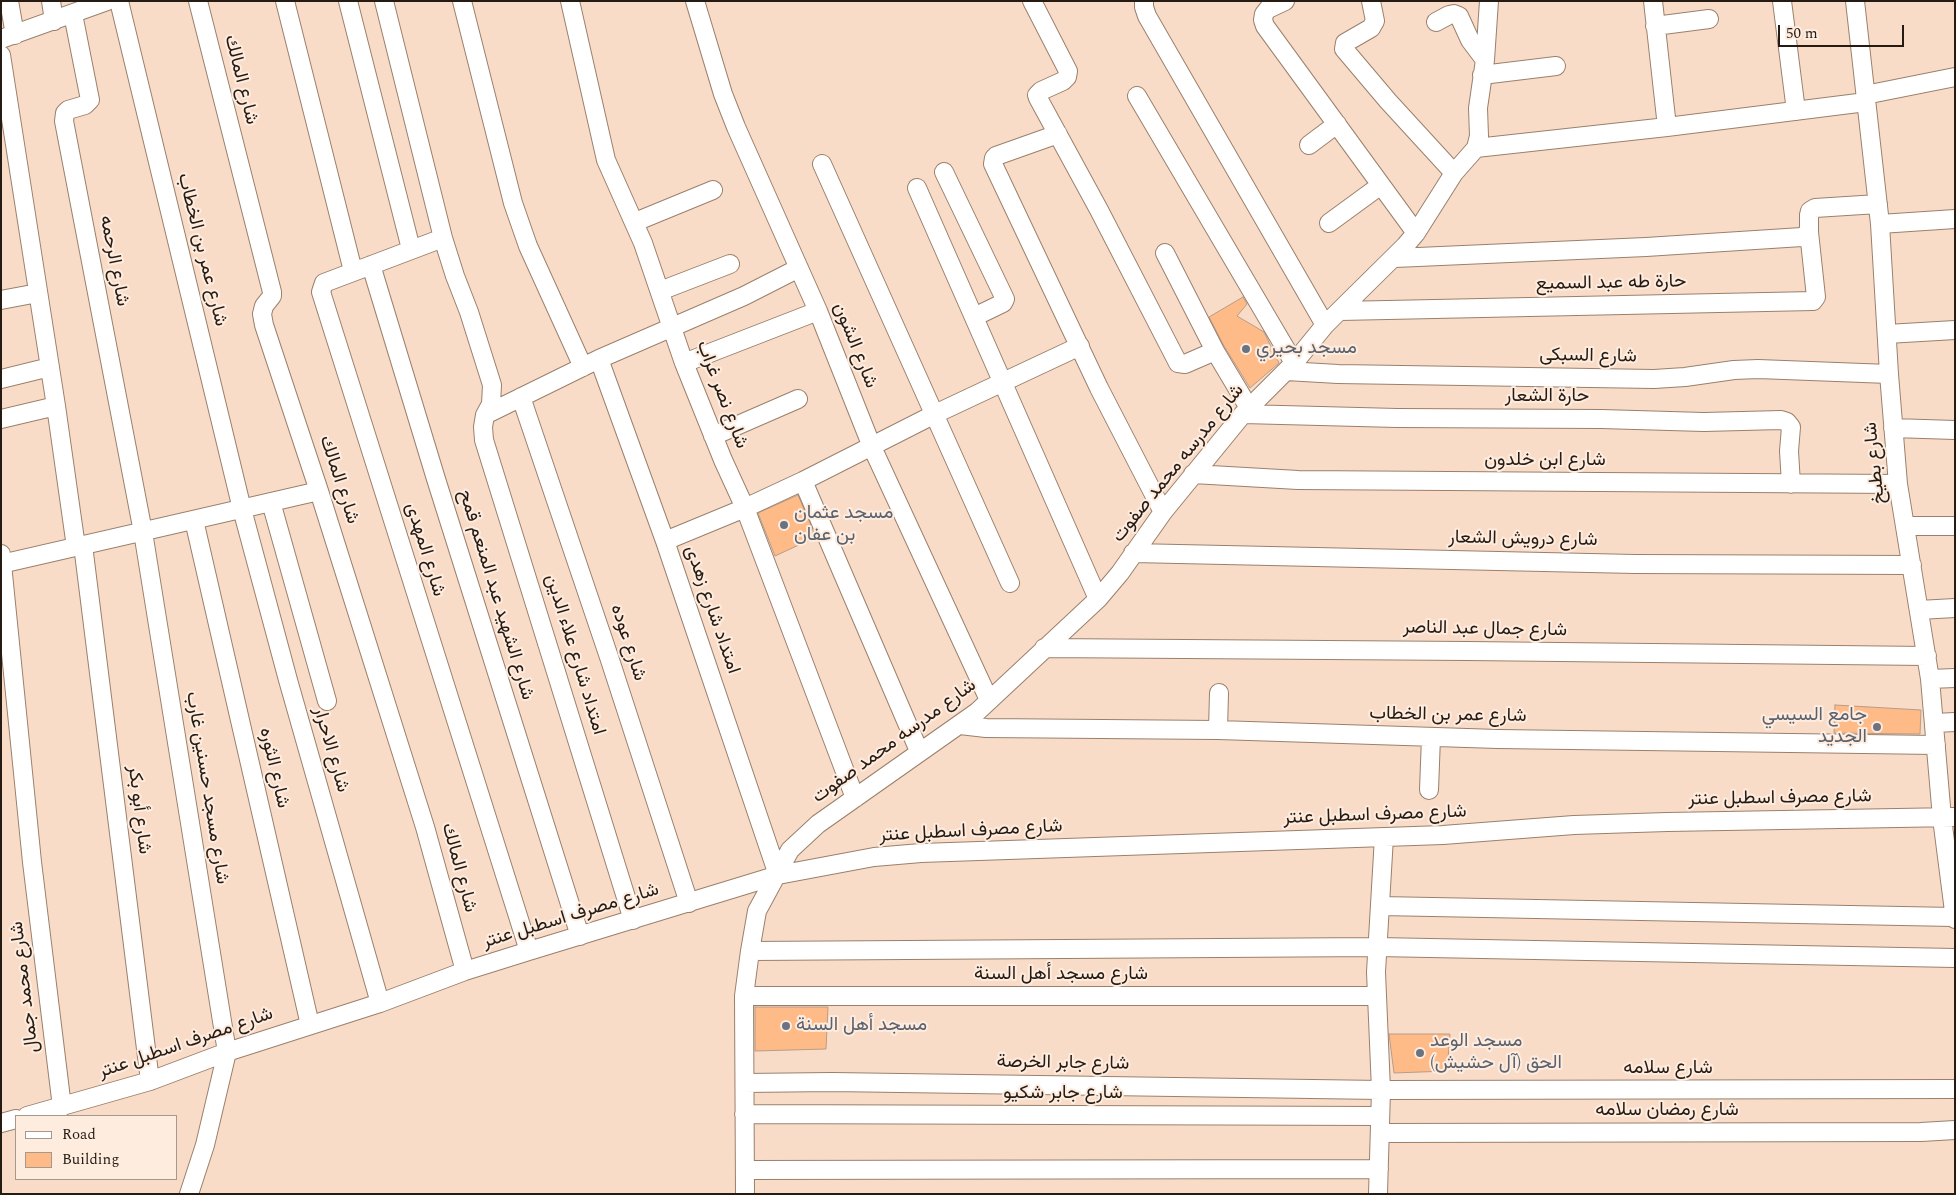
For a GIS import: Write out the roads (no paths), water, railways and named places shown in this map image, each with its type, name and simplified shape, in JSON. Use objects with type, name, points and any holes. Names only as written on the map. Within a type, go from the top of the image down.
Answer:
[{"type":"street","points":[[9,1],[8,37],[101,2]]},
{"type":"street","points":[[51,1],[54,21]]},
{"type":"street","name":"شارع عمر بن الخطاب","points":[[119,1],[242,509]]},
{"type":"street","name":"شارع المالك","points":[[198,1],[272,292],[272,296],[264,306],[262,314],[264,325],[319,491],[425,827],[465,971]]},
{"type":"street","points":[[285,1],[353,272]]},
{"type":"street","points":[[348,1],[411,249]]},
{"type":"street","name":"امتداد شارع علاء الدين","points":[[384,1],[443,238],[492,385],[483,427],[484,440],[633,920]]},
{"type":"street","name":"امتداد شارع زهدى","points":[[462,1],[513,203],[528,246],[591,363],[665,541],[778,875]]},
{"type":"street","name":"شارع نصر غراب","points":[[570,1],[602,148],[613,180],[635,222],[684,363],[713,436],[746,508],[855,798]]},
{"type":"street","name":"شارع الشون","points":[[695,1],[712,60],[733,119],[818,311],[872,447],[989,700]]},
{"type":"street","points":[[1032,1],[1068,71],[1067,77],[1063,81],[1037,95],[1114,237],[1178,363],[1185,364],[1215,351]]},
{"type":"street","points":[[1144,1],[1147,16],[1325,326]]},
{"type":"street","points":[[1285,1],[1268,9],[1264,14],[1263,20],[1416,233]]},
{"type":"street","points":[[1371,1],[1375,21],[1371,28],[1345,43],[1344,49],[1393,108],[1454,173]]},
{"type":"street","points":[[1489,1],[1478,108],[1479,136],[1476,148],[1796,111],[1866,98],[1955,77]]},
{"type":"street","points":[[1653,1],[1667,127]]},
{"type":"street","points":[[1782,1],[1796,111]]},
{"type":"street","name":"شارع بطيخ","points":[[1855,1],[1880,224],[1898,484],[1930,679],[1936,744],[1948,818],[1955,918]]},
{"type":"street","name":"شارع الرحمه","points":[[73,14],[90,100],[84,105],[68,110],[65,114],[64,122],[143,532]]},
{"type":"street","points":[[1436,22],[1449,15],[1459,16],[1483,68]]},
{"type":"street","points":[[1655,26],[1709,19]]},
{"type":"street","name":"شارع أبو بكر","points":[[1,55],[80,546],[150,1081]]},
{"type":"street","points":[[1483,68],[1556,66]]},
{"type":"street","points":[[1137,96],[1290,367]]},
{"type":"street","points":[[1309,145],[1337,124]]},
{"type":"street","points":[[1058,134],[996,156],[993,164],[1120,430],[1163,512]]},
{"type":"street","name":"شارع مدرسه محمد صفوت","points":[[746,1194],[744,996],[757,910],[778,875],[790,850],[818,824],[919,751],[960,725],[1098,599],[1120,573],[1163,512],[1246,411],[1290,367],[1325,326],[1395,258],[1416,233],[1454,173],[1476,148]]},
{"type":"street","points":[[822,164],[1010,583]]},
{"type":"street","points":[[944,172],[1005,299],[1003,303],[974,317]]},
{"type":"street","points":[[1329,223],[1382,185]]},
{"type":"street","points":[[917,188],[1098,599]]},
{"type":"street","points":[[635,222],[713,190]]},
{"type":"street","points":[[1395,258],[1646,248],[1802,237],[1809,232],[1809,215],[1815,208],[1878,204]]},
{"type":"street","points":[[1880,224],[1955,219]]},
{"type":"street","name":"حارة طه عبد السميع","points":[[1340,311],[1813,301],[1816,297],[1809,232]]},
{"type":"street","name":"شارع المهدى","points":[[443,238],[324,283],[321,292],[529,951]]},
{"type":"street","points":[[1165,253],[1246,411]]},
{"type":"street","points":[[660,291],[730,264]]},
{"type":"street","name":"شارع الشهيد عبد المنعم قمح","points":[[371,265],[580,936]]},
{"type":"street","points":[[488,409],[521,397],[672,326],[744,296],[799,268]]},
{"type":"street","points":[[1,300],[38,293]]},
{"type":"street","points":[[684,363],[818,311]]},
{"type":"street","points":[[1887,334],[1955,330]]},
{"type":"street","points":[[665,541],[746,508],[935,414],[1080,346]]},
{"type":"street","points":[[1,379],[50,367]]},
{"type":"street","name":"شارع السبكى","points":[[1290,367],[1348,374],[1654,379],[1685,378],[1734,370],[1889,374]]},
{"type":"street","name":"شارع عوده","points":[[521,397],[610,660],[688,903]]},
{"type":"street","points":[[713,436],[798,399]]},
{"type":"street","points":[[1,419],[56,406]]},
{"type":"street","name":"حارة الشعار","points":[[1246,411],[1397,418],[1601,418],[1704,422],[1781,420],[1787,422],[1791,427],[1791,484]]},
{"type":"street","points":[[1893,428],[1955,430]]},
{"type":"street","name":"شارع ابن خلدون","points":[[1193,474],[1298,480],[1898,484]]},
{"type":"street","points":[[803,481],[919,751]]},
{"type":"street","points":[[2,561],[80,546],[319,491]]},
{"type":"street","points":[[271,502],[327,701]]},
{"type":"street","name":"شارع الاحرار","points":[[242,509],[288,680],[380,1003]]},
{"type":"street","name":"شارع الثوره","points":[[194,520],[310,1025]]},
{"type":"street","points":[[1905,526],[1955,526]]},
{"type":"street","name":"شارع مسجد حسنين غارب","points":[[143,532],[227,1052]]},
{"type":"street","name":"شارع درويش الشعار","points":[[1133,553],[1635,564],[1912,565]]},
{"type":"street","name":"شارع محمد جمال","points":[[2,561],[26,807],[62,1107]]},
{"type":"street","points":[[1919,610],[1955,608]]},
{"type":"street","name":"شارع جمال عبد الناصر","points":[[1044,648],[1926,656]]},
{"type":"street","points":[[1930,679],[1955,678]]},
{"type":"street","points":[[1218,730],[1219,693]]},
{"type":"street","points":[[1935,723],[1955,722]]},
{"type":"street","name":"شارع عمر بن الخطاب","points":[[960,725],[986,728],[1218,730],[1700,743],[1936,744]]},
{"type":"street","points":[[1428,790],[1430,737]]},
{"type":"street","name":"شارع مصرف اسطبل عنتر","points":[[31,1115],[150,1081],[227,1052],[380,1003],[465,971],[529,951],[778,875],[874,857],[921,853],[1443,835],[1574,825],[1948,818]]},
{"type":"street","points":[[1378,1194],[1381,1090],[1377,947],[1384,837]]},
{"type":"street","points":[[1380,906],[1955,918]]},
{"type":"street","points":[[750,951],[1377,947],[1955,958]]},
{"type":"street","name":"شارع مسجد أهل السنة","points":[[744,996],[1377,996]]},
{"type":"street","points":[[190,1194],[206,1145],[227,1052]]},
{"type":"street","name":"شارع جابر الخرصة","points":[[745,1083],[832,1082],[1381,1090]]},
{"type":"street","name":"شارع سلامه","points":[[1381,1090],[1955,1089]]},
{"type":"street","name":"شارع جابر شكيو","points":[[744,1114],[1380,1125]]},
{"type":"street","points":[[1,1123],[15,1119]]},
{"type":"street","name":"شارع رمضان سلامه","points":[[1380,1125],[1911,1132],[1955,1130]]},
{"type":"street","points":[[746,1170],[1379,1169]]},
{"type":"place","name":"مسجد بحيري","points":[[1246,349]]},
{"type":"place","name":"مسجد عثمان بن عفان","points":[[784,525]]},
{"type":"place","name":"جامع السيسي الجديد","points":[[1877,727]]},
{"type":"place","name":"مسجد أهل السنة","points":[[786,1026]]},
{"type":"place","name":"مسجد الوعد الحق (آل حشيش)","points":[[1420,1053]]}]
